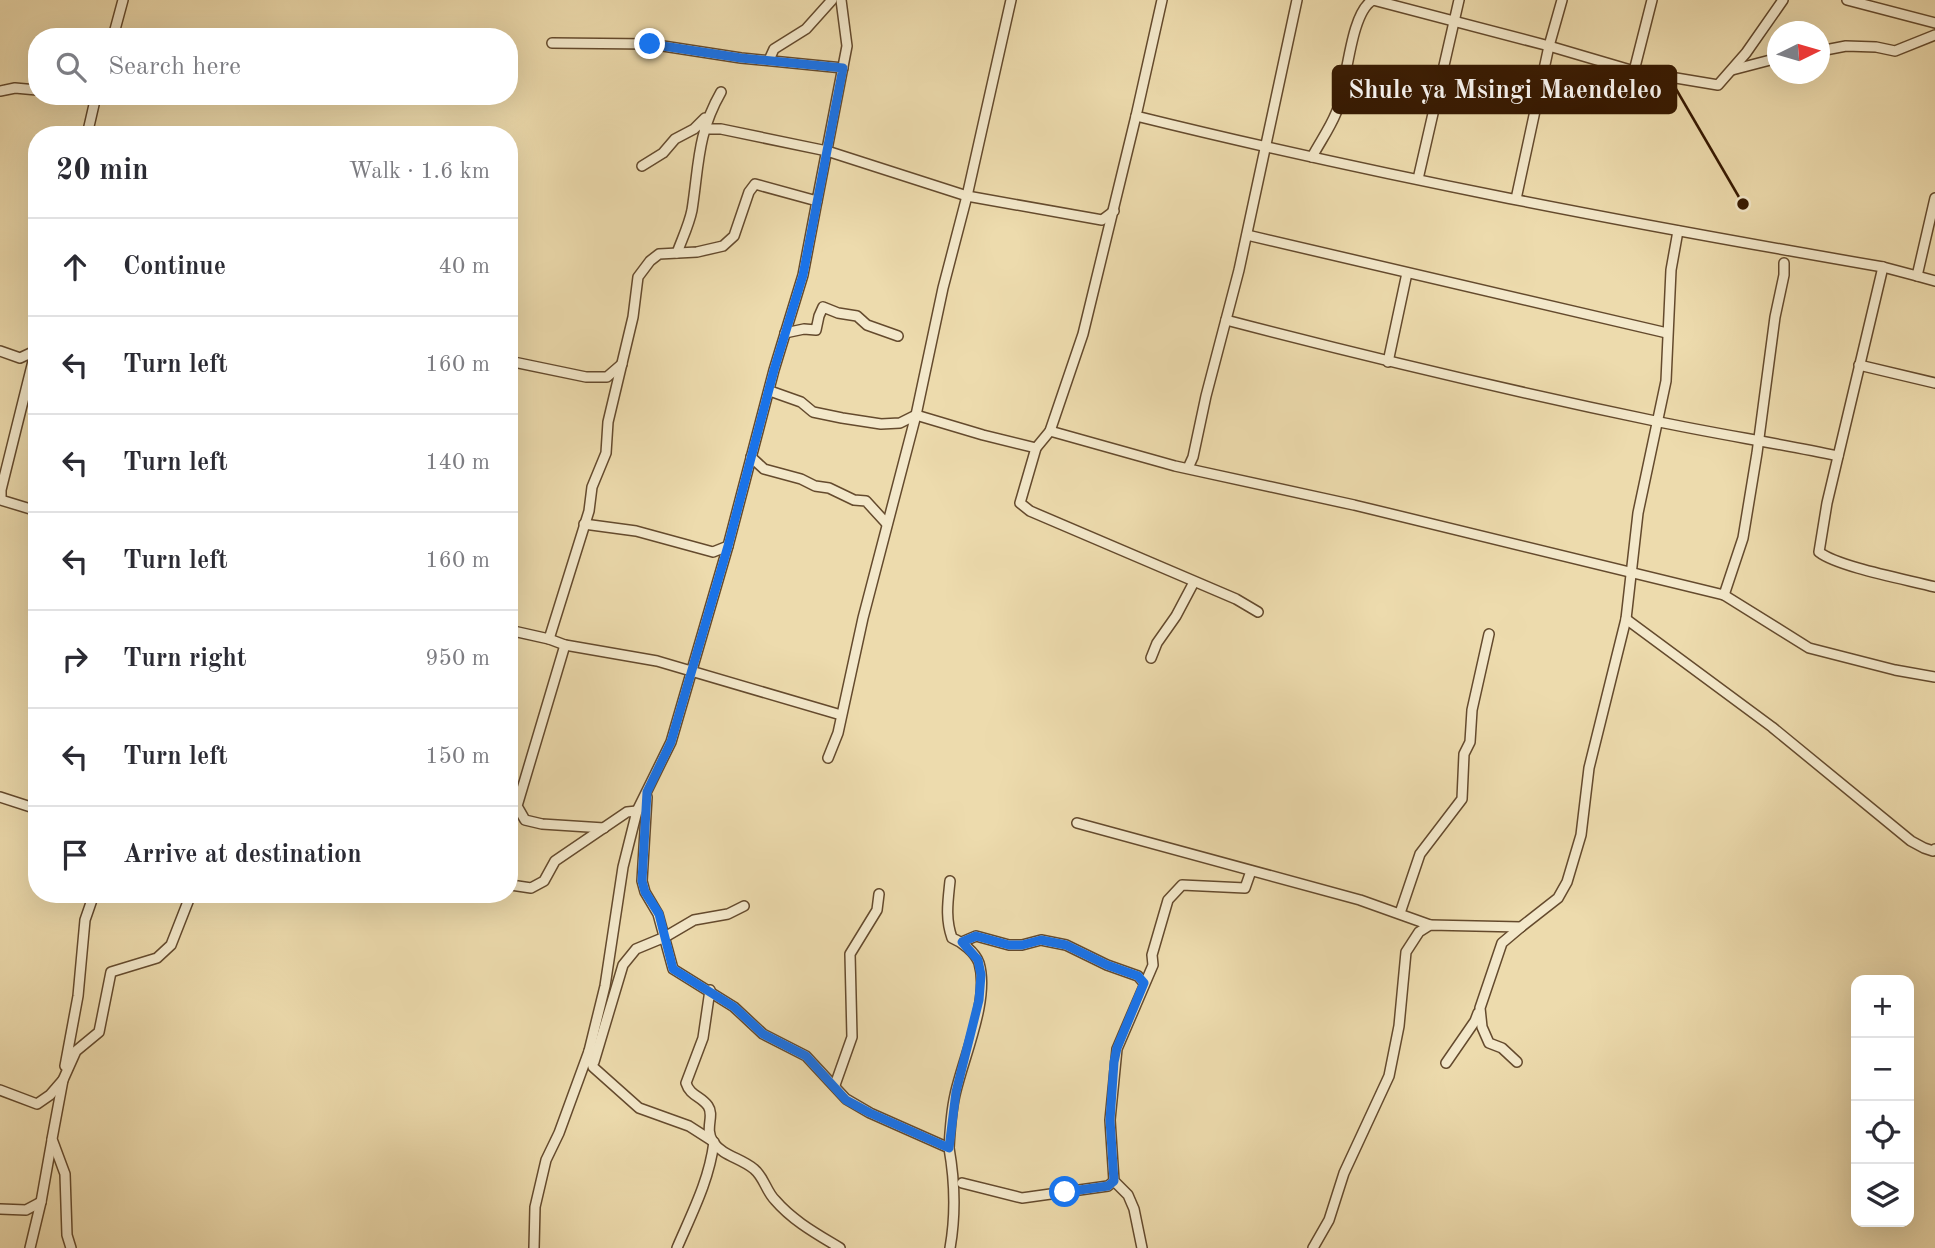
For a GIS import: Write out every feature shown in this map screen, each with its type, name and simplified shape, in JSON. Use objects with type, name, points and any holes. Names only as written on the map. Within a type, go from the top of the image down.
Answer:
[{"type":"street","points":[[115,28],[123,0]]},
{"type":"street","points":[[769,60],[774,49],[806,29],[832,0]]},
{"type":"street","points":[[534,1248],[535,1207],[546,1160],[559,1133],[589,1051],[605,986],[623,867],[637,811],[671,742],[803,275],[847,46],[841,0]]},
{"type":"street","points":[[828,758],[838,733],[887,524],[916,415],[943,288],[1012,0]]},
{"type":"street","points":[[1162,0],[1115,210],[1083,334],[1050,431],[1036,448],[1020,503],[1042,516],[1236,599],[1258,612]]},
{"type":"street","points":[[1188,468],[1193,457],[1247,234],[1297,0]]},
{"type":"street","points":[[1418,179],[1459,0]]},
{"type":"street","points":[[1516,199],[1549,46],[1562,0]]},
{"type":"street","points":[[1634,71],[1652,0]]},
{"type":"street","points":[[1312,157],[1337,111],[1354,33],[1369,2],[1378,1],[1453,20],[1634,71],[1718,85],[1783,0]]},
{"type":"street","points":[[1847,0],[1935,23]]},
{"type":"street","points":[[1830,49],[1846,46],[1895,51],[1935,35]]},
{"type":"street","points":[[552,43],[650,44],[843,68]]},
{"type":"street","points":[[1730,71],[1767,61]]},
{"type":"street","points":[[0,91],[28,89]]},
{"type":"street","points":[[642,166],[663,153],[676,139],[694,130],[708,114],[721,92]]},
{"type":"street","points":[[89,126],[94,105]]},
{"type":"street","points":[[677,253],[692,210],[708,114]]},
{"type":"street","points":[[1136,116],[1264,147],[1418,179],[1678,232],[1883,267],[1935,281]]},
{"type":"street","points":[[704,129],[742,132],[827,151],[967,196],[1102,220],[1115,210]]},
{"type":"street","points":[[549,639],[584,524],[592,487],[606,453],[608,422],[633,317],[638,278],[650,261],[659,254],[697,252],[723,246],[734,236],[755,184],[817,201]]},
{"type":"street","points":[[1917,276],[1935,198]]},
{"type":"street","points":[[1446,1063],[1475,1021],[1502,943],[1558,898],[1567,882],[1581,835],[1589,768],[1626,619],[1638,513],[1666,381],[1671,270],[1678,232]]},
{"type":"street","points":[[1247,234],[1667,332]]},
{"type":"street","points":[[1724,595],[1742,538],[1784,263]]},
{"type":"street","points":[[1883,267],[1838,456],[1819,552],[1860,568],[1935,587]]},
{"type":"street","points":[[1388,362],[1407,273]]},
{"type":"street","points":[[785,333],[803,329],[816,330],[823,307],[857,316],[867,326],[898,335]]},
{"type":"street","points":[[1226,320],[1388,362],[1658,422],[1838,456]]},
{"type":"street","points":[[0,351],[20,358],[28,354]]},
{"type":"street","points":[[518,363],[597,377],[607,377],[622,364]]},
{"type":"street","points":[[1859,365],[1935,383]]},
{"type":"street","points":[[28,381],[1,490],[1,500],[28,508]]},
{"type":"street","points":[[770,391],[801,402],[813,412],[881,424],[900,423],[916,415],[1036,448]]},
{"type":"street","points":[[1050,431],[1188,468],[1354,505],[1724,595],[1809,648],[1895,670],[1935,677]]},
{"type":"street","points":[[751,457],[764,469],[828,488],[853,500],[866,501],[887,524]]},
{"type":"street","points":[[584,524],[636,531],[713,552],[728,546]]},
{"type":"street","points":[[1151,658],[1157,643],[1194,582]]},
{"type":"street","points":[[1626,619],[1772,727],[1911,841],[1924,848],[1935,849]]},
{"type":"street","points":[[518,632],[565,645],[657,661],[841,715]]},
{"type":"street","points":[[1400,913],[1420,854],[1462,799],[1464,754],[1470,742],[1472,710],[1489,634]]},
{"type":"street","points":[[518,803],[565,645]]},
{"type":"street","points":[[647,792],[642,881],[645,892],[659,914],[673,969],[734,1007],[763,1034],[806,1056],[846,1100],[949,1148]]},
{"type":"street","points":[[0,797],[28,806]]},
{"type":"street","points":[[518,808],[525,820],[542,824],[604,828]]},
{"type":"street","points":[[518,886],[531,888],[544,881],[555,861],[627,812],[637,811]]},
{"type":"street","points":[[1077,823],[1325,890],[1430,925],[1521,926]]},
{"type":"street","points":[[1142,1248],[1134,1209],[1128,1195],[1114,1181],[1110,1120],[1117,1048],[1153,965],[1152,955],[1168,900],[1182,885],[1245,888],[1251,872]]},
{"type":"street","points":[[950,881],[947,912],[949,928],[952,937],[962,942],[978,960],[981,975],[979,1000],[956,1092],[949,1148],[954,1175],[950,1248]]},
{"type":"street","points":[[835,1085],[852,1037],[850,954],[877,910],[879,894]]},
{"type":"street","points":[[30,1248],[41,1202],[78,996],[85,920],[91,903]]},
{"type":"street","points":[[0,1090],[37,1104],[50,1095],[63,1080],[76,1051],[99,1032],[111,972],[157,958],[171,945],[187,903]]},
{"type":"street","points":[[593,1067],[623,965],[636,949],[665,937],[694,920],[728,914],[744,906]]},
{"type":"street","points":[[1313,1248],[1329,1220],[1344,1173],[1389,1076],[1399,1026],[1406,952],[1419,932],[1430,925]]},
{"type":"street","points":[[962,942],[976,936],[1009,945],[1041,940],[1066,945],[1107,965],[1138,976],[1144,983]]},
{"type":"street","points":[[677,1248],[701,1197],[713,1142],[708,1129],[711,1113],[706,1103],[688,1090],[687,1083],[704,1038],[710,990]]},
{"type":"street","points":[[1480,1008],[1482,1027],[1489,1043],[1502,1048],[1517,1062]]},
{"type":"street","points":[[589,1051],[593,1067],[639,1108],[689,1126],[723,1152],[754,1169],[783,1209],[805,1227],[840,1248]]},
{"type":"street","points":[[52,1139],[65,1174],[67,1235],[71,1248]]},
{"type":"street","points":[[962,1183],[1022,1198],[1108,1186],[1114,1181]]},
{"type":"street","points":[[0,1209],[26,1210],[41,1202]]},
{"type":"place","name":"Shule ya Msingi Maendeleo","points":[[1743,204]]},
{"type":"route","points":[[650,44],[741,58],[843,68],[803,275],[671,742],[647,792],[642,881],[645,892],[659,914],[673,969],[734,1007],[763,1034],[806,1056],[846,1100],[949,1148],[951,1119],[979,1000],[981,975],[978,960],[962,942],[976,936],[1009,945],[1041,940],[1066,945],[1107,965],[1138,976],[1144,983],[1117,1048],[1114,1062],[1110,1138],[1114,1181],[1108,1186],[1065,1192]]}]
